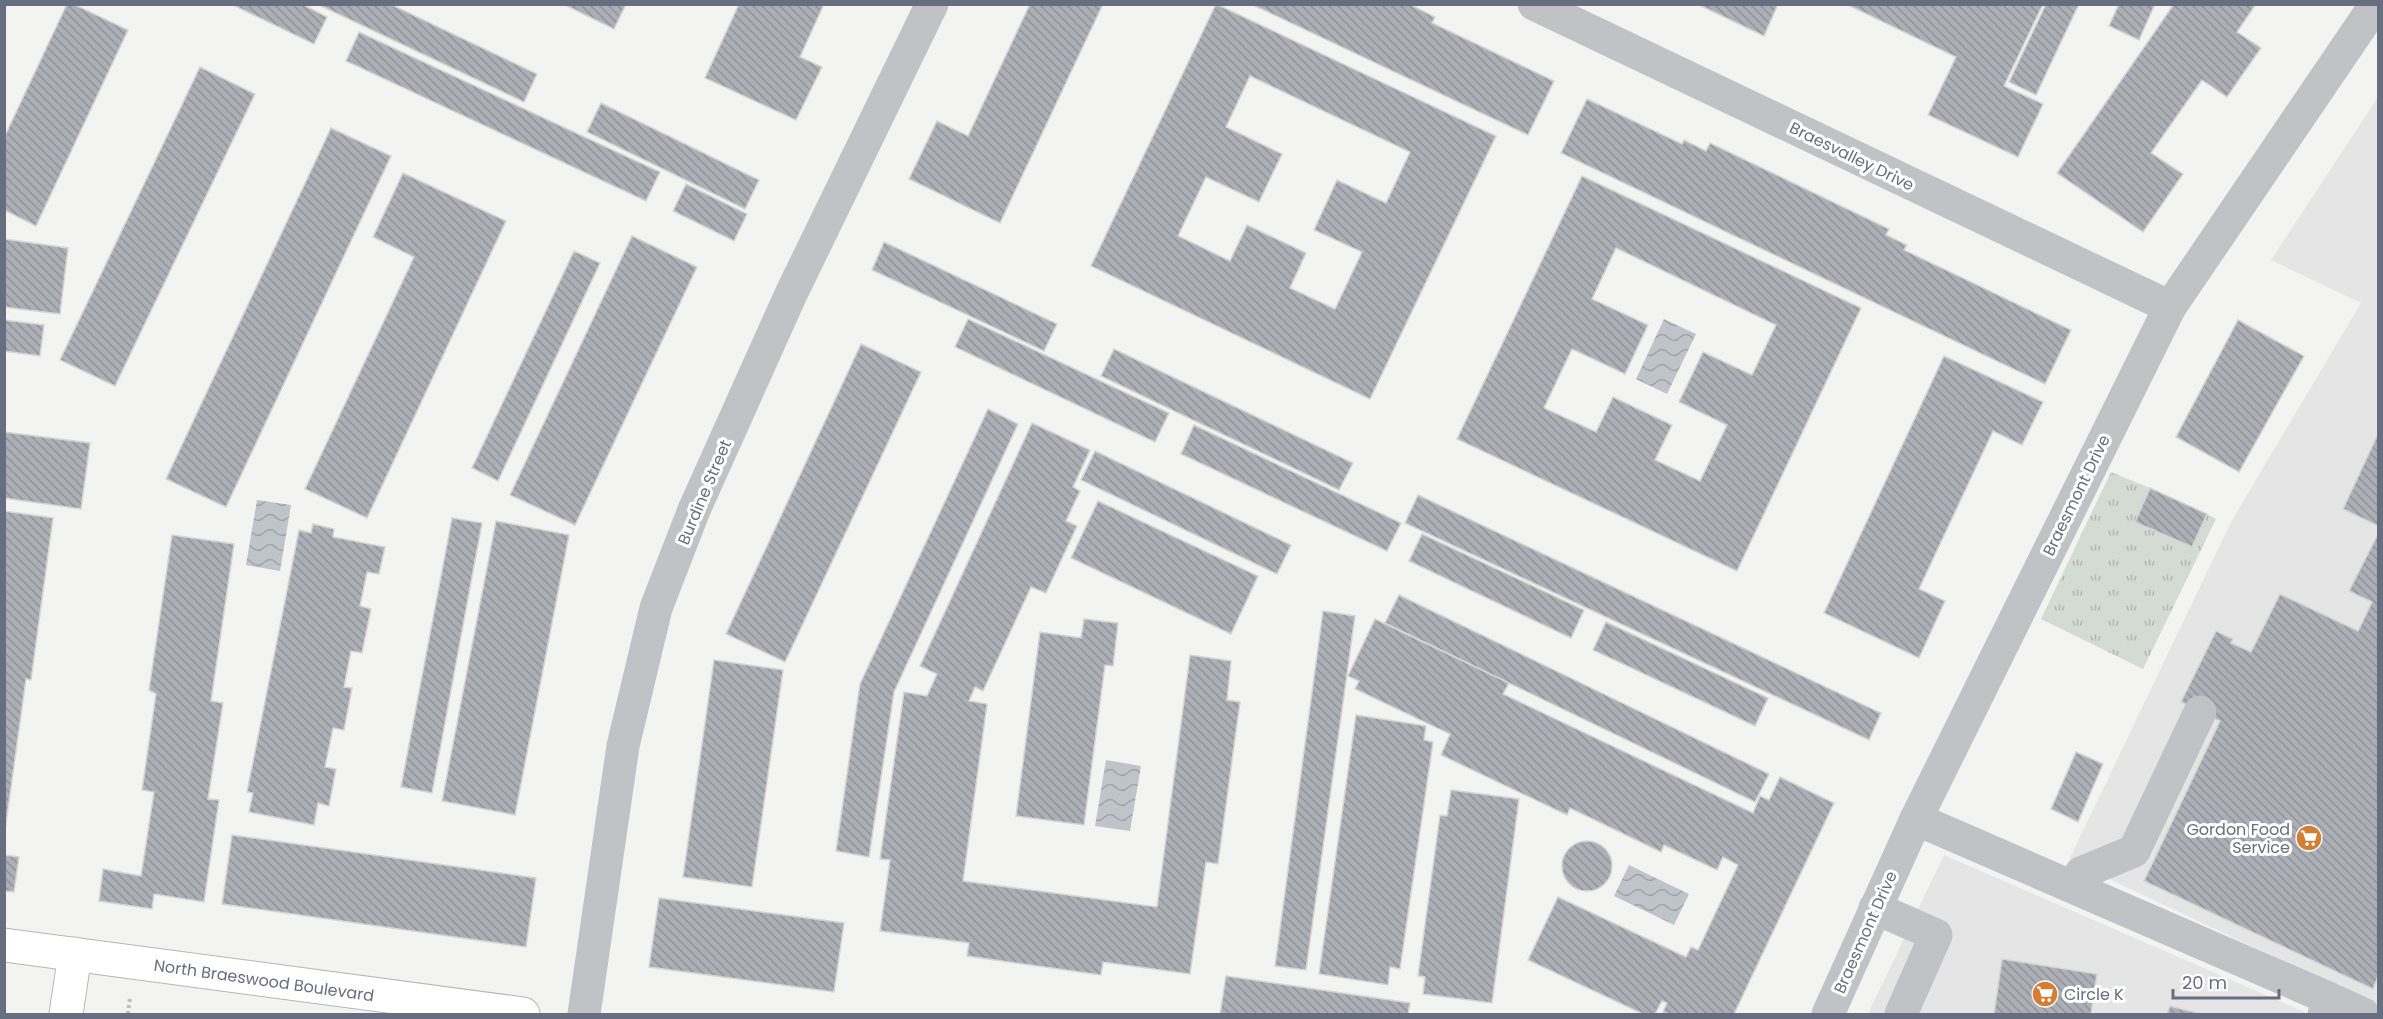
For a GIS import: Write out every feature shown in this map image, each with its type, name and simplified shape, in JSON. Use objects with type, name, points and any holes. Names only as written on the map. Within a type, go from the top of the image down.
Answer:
[{"type":"main road","name":"North Braeswood Boulevard","points":[[4,945],[523,1014]]},
{"type":"main road","points":[[66,1014],[75,954]]},
{"type":"street","name":"Burdine Street","points":[[584,1014],[622,746],[656,608],[694,510],[791,294],[932,4]]},
{"type":"street","name":"Braesvalley Drive","points":[[1534,4],[2170,307]]},
{"type":"street","name":"Braesmont Drive","points":[[1835,1011],[1875,908],[1916,819],[2170,307],[2376,4]]},
{"type":"street","points":[[2081,873],[2134,850],[2200,711]]},
{"type":"street","points":[[1916,819],[2326,1006],[2363,1014]]},
{"type":"street","points":[[1875,908],[1936,935],[1901,1014]]},
{"type":"shaded area","points":[[2378,97],[2378,1006],[2069,860],[2231,522],[2361,303],[2271,260]]},
{"type":"shaded area","points":[[1944,855],[2309,1014],[1868,1014]]},
{"type":"green space","points":[[2111,472],[2150,488],[2135,522],[2192,547],[2207,514],[2216,519],[2143,669],[2041,619]]},
{"type":"water","points":[[1664,319],[1696,334],[1667,394],[1636,379]]},
{"type":"water","points":[[257,500],[291,505],[280,571],[246,565]]},
{"type":"water","points":[[1106,760],[1141,766],[1130,831],[1095,826]]},
{"type":"water","points":[[1629,865],[1689,894],[1674,925],[1614,896]]},
{"type":"building","points":[[67,4],[73,4],[128,30],[36,226],[4,210],[4,138]]},
{"type":"building","points":[[231,4],[302,4],[327,17],[314,44]]},
{"type":"building","points":[[317,4],[390,4],[537,74],[524,102]]},
{"type":"building","points":[[563,4],[626,4],[614,29]]},
{"type":"building","points":[[739,4],[824,4],[800,57],[822,67],[796,120],[705,78]]},
{"type":"building","points":[[1030,4],[1103,4],[1000,223],[909,179],[937,121],[968,136]]},
{"type":"building","points":[[1216,4],[1496,136],[1370,399],[1091,266]],"holes":[[[1250,76],[1410,152],[1386,203],[1337,180],[1314,230],[1362,252],[1335,309],[1290,288],[1306,253],[1247,225],[1230,261],[1178,236],[1206,177],[1259,202],[1282,154],[1226,127]]]},
{"type":"building","points":[[1251,4],[1409,4],[1435,17],[1432,23],[1554,81],[1528,135]]},
{"type":"building","points":[[1697,4],[1778,4],[1764,36]]},
{"type":"building","points":[[1846,4],[2004,4],[2008,6],[2009,4],[2043,4],[2004,86],[2043,104],[2018,157],[1928,115],[1956,57]]},
{"type":"building","points":[[2046,4],[2079,4],[2036,95],[2009,82]]},
{"type":"building","points":[[2119,4],[2155,4],[2139,40],[2109,26]]},
{"type":"building","points":[[2174,4],[2256,4],[2237,32],[2261,48],[2227,97],[2202,80],[2151,153],[2183,174],[2143,232],[2057,173]]},
{"type":"building","points":[[359,32],[660,172],[646,201],[346,61]]},
{"type":"building","points":[[200,67],[255,94],[115,386],[60,360]]},
{"type":"building","points":[[1587,99],[1682,144],[1684,140],[1706,151],[1710,143],[1889,229],[1886,235],[1907,245],[1904,250],[2071,330],[2045,384],[1561,153]]},
{"type":"building","points":[[601,103],[759,180],[745,209],[587,132]]},
{"type":"building","points":[[331,128],[391,156],[226,507],[166,479]]},
{"type":"building","points":[[403,173],[506,221],[367,518],[305,489],[414,257],[373,237]]},
{"type":"building","points":[[1582,176],[1861,308],[1737,571],[1457,439]],"holes":[[[1616,248],[1776,325],[1752,375],[1703,352],[1679,402],[1727,425],[1700,481],[1655,460],[1672,425],[1613,397],[1596,432],[1544,408],[1572,349],[1625,374],[1648,325],[1592,299]]]},
{"type":"building","points":[[686,184],[747,214],[734,241],[673,211]]},
{"type":"building","points":[[632,236],[697,267],[575,525],[510,495]]},
{"type":"building","points":[[4,239],[68,248],[60,314],[4,307]]},
{"type":"building","points":[[884,242],[1057,324],[1044,351],[872,270]]},
{"type":"building","points":[[574,251],[600,263],[498,481],[472,468]]},
{"type":"building","points":[[968,319],[1169,413],[1155,442],[955,347]]},
{"type":"building","points":[[4,320],[44,325],[40,356],[4,351]]},
{"type":"building","points":[[2238,320],[2304,356],[2239,472],[2176,437]]},
{"type":"building","points":[[861,344],[921,372],[785,662],[726,634]]},
{"type":"building","points":[[1114,349],[1353,463],[1339,490],[1101,376]]},
{"type":"building","points":[[1944,356],[2043,402],[2022,445],[1993,431],[1919,589],[1945,601],[1919,658],[1824,613]]},
{"type":"building","points":[[988,409],[1018,424],[894,692],[869,857],[836,851],[860,684]]},
{"type":"building","points":[[1032,423],[1090,450],[1073,487],[1080,491],[1066,521],[1077,526],[1046,593],[1031,587],[983,691],[975,687],[969,701],[987,704],[963,881],[1157,907],[1190,655],[1231,661],[1227,700],[1240,702],[1218,864],[1206,862],[1190,974],[1103,962],[1101,975],[967,956],[969,943],[880,931],[890,860],[880,859],[904,692],[927,696],[937,674],[920,666]]},
{"type":"building","points":[[1194,425],[1401,523],[1387,551],[1181,454]]},
{"type":"building","points":[[4,432],[90,443],[81,509],[4,498]]},
{"type":"building","points":[[2378,434],[2378,526],[2343,509]]},
{"type":"building","points":[[1095,451],[1291,545],[1277,574],[1081,480]]},
{"type":"building","points":[[2150,488],[2207,514],[2192,547],[2135,522]]},
{"type":"building","points":[[1418,495],[1881,713],[1869,740],[1405,523]]},
{"type":"building","points":[[1098,501],[1258,576],[1231,634],[1071,558]]},
{"type":"building","points":[[4,511],[53,518],[31,680],[26,679],[4,838]]},
{"type":"building","points":[[452,518],[482,523],[432,793],[401,787]]},
{"type":"building","points":[[496,521],[569,535],[515,815],[442,801]]},
{"type":"building","points":[[313,524],[334,529],[333,537],[385,547],[379,574],[367,572],[360,606],[371,609],[362,653],[351,651],[344,687],[352,688],[344,730],[333,728],[325,767],[336,769],[329,806],[318,803],[314,825],[249,812],[253,793],[247,792],[299,530],[311,533]]},
{"type":"building","points":[[1422,534],[1584,610],[1571,638],[1409,561]]},
{"type":"building","points":[[2378,534],[2378,976],[2373,989],[2144,881],[2220,721],[2181,702],[2216,631],[2233,639],[2231,643],[2251,652],[2280,594],[2358,631],[2372,602],[2349,591]]},
{"type":"building","points":[[172,535],[234,544],[211,701],[223,703],[208,799],[219,800],[204,902],[154,894],[152,909],[99,901],[103,869],[141,876],[154,792],[142,790],[156,694],[149,690]]},
{"type":"building","points":[[1399,595],[1769,774],[1755,802],[1385,623]]},
{"type":"building","points":[[1323,611],[1355,616],[1306,970],[1275,966]]},
{"type":"building","points":[[1084,619],[1118,623],[1113,666],[1105,665],[1084,825],[1016,816],[1040,632],[1081,638]]},
{"type":"building","points":[[1375,619],[1509,683],[1503,694],[1753,813],[1760,796],[1769,800],[1780,777],[1834,803],[1734,1014],[1669,1014],[1663,1012],[1667,1003],[1662,1001],[1655,1014],[1643,1014],[1528,960],[1558,897],[1686,957],[1691,947],[1698,950],[1738,865],[1723,857],[1717,870],[1664,845],[1661,852],[1570,808],[1567,815],[1441,755],[1450,734],[1355,689],[1359,681],[1348,676]]},
{"type":"building","points":[[1606,622],[1768,698],[1755,726],[1593,650]]},
{"type":"building","points":[[714,660],[783,670],[752,887],[683,877]]},
{"type":"building","points":[[1356,715],[1426,726],[1424,740],[1433,742],[1400,969],[1390,967],[1388,985],[1319,974]]},
{"type":"building","points":[[2076,752],[2103,764],[2078,822],[2051,809]]},
{"type":"building","points":[[1451,790],[1519,799],[1492,1003],[1423,994],[1425,977],[1418,976],[1440,815],[1447,816]]},
{"type":"building","points":[[232,835],[536,878],[526,947],[222,904]]},
{"type":"building","points":[[1587,841],[1596,843],[1607,852],[1612,866],[1610,875],[1601,886],[1587,891],[1578,889],[1567,880],[1562,866],[1564,857],[1573,846]]},
{"type":"building","points":[[4,855],[19,857],[14,892],[4,891]]},
{"type":"building","points":[[659,898],[844,923],[834,992],[649,967]]},
{"type":"building","name":"Circle K","points":[[2002,959],[2097,974],[2091,1014],[1994,1014]]},
{"type":"building","points":[[1226,976],[1410,1003],[1408,1014],[1220,1014]]},
{"type":"building","points":[[2170,1006],[2201,1014],[2167,1014]]},
{"type":"place","name":"Gordon Food Service","points":[[2309,838]]},
{"type":"place","name":"Circle K","points":[[2045,994]]}]
